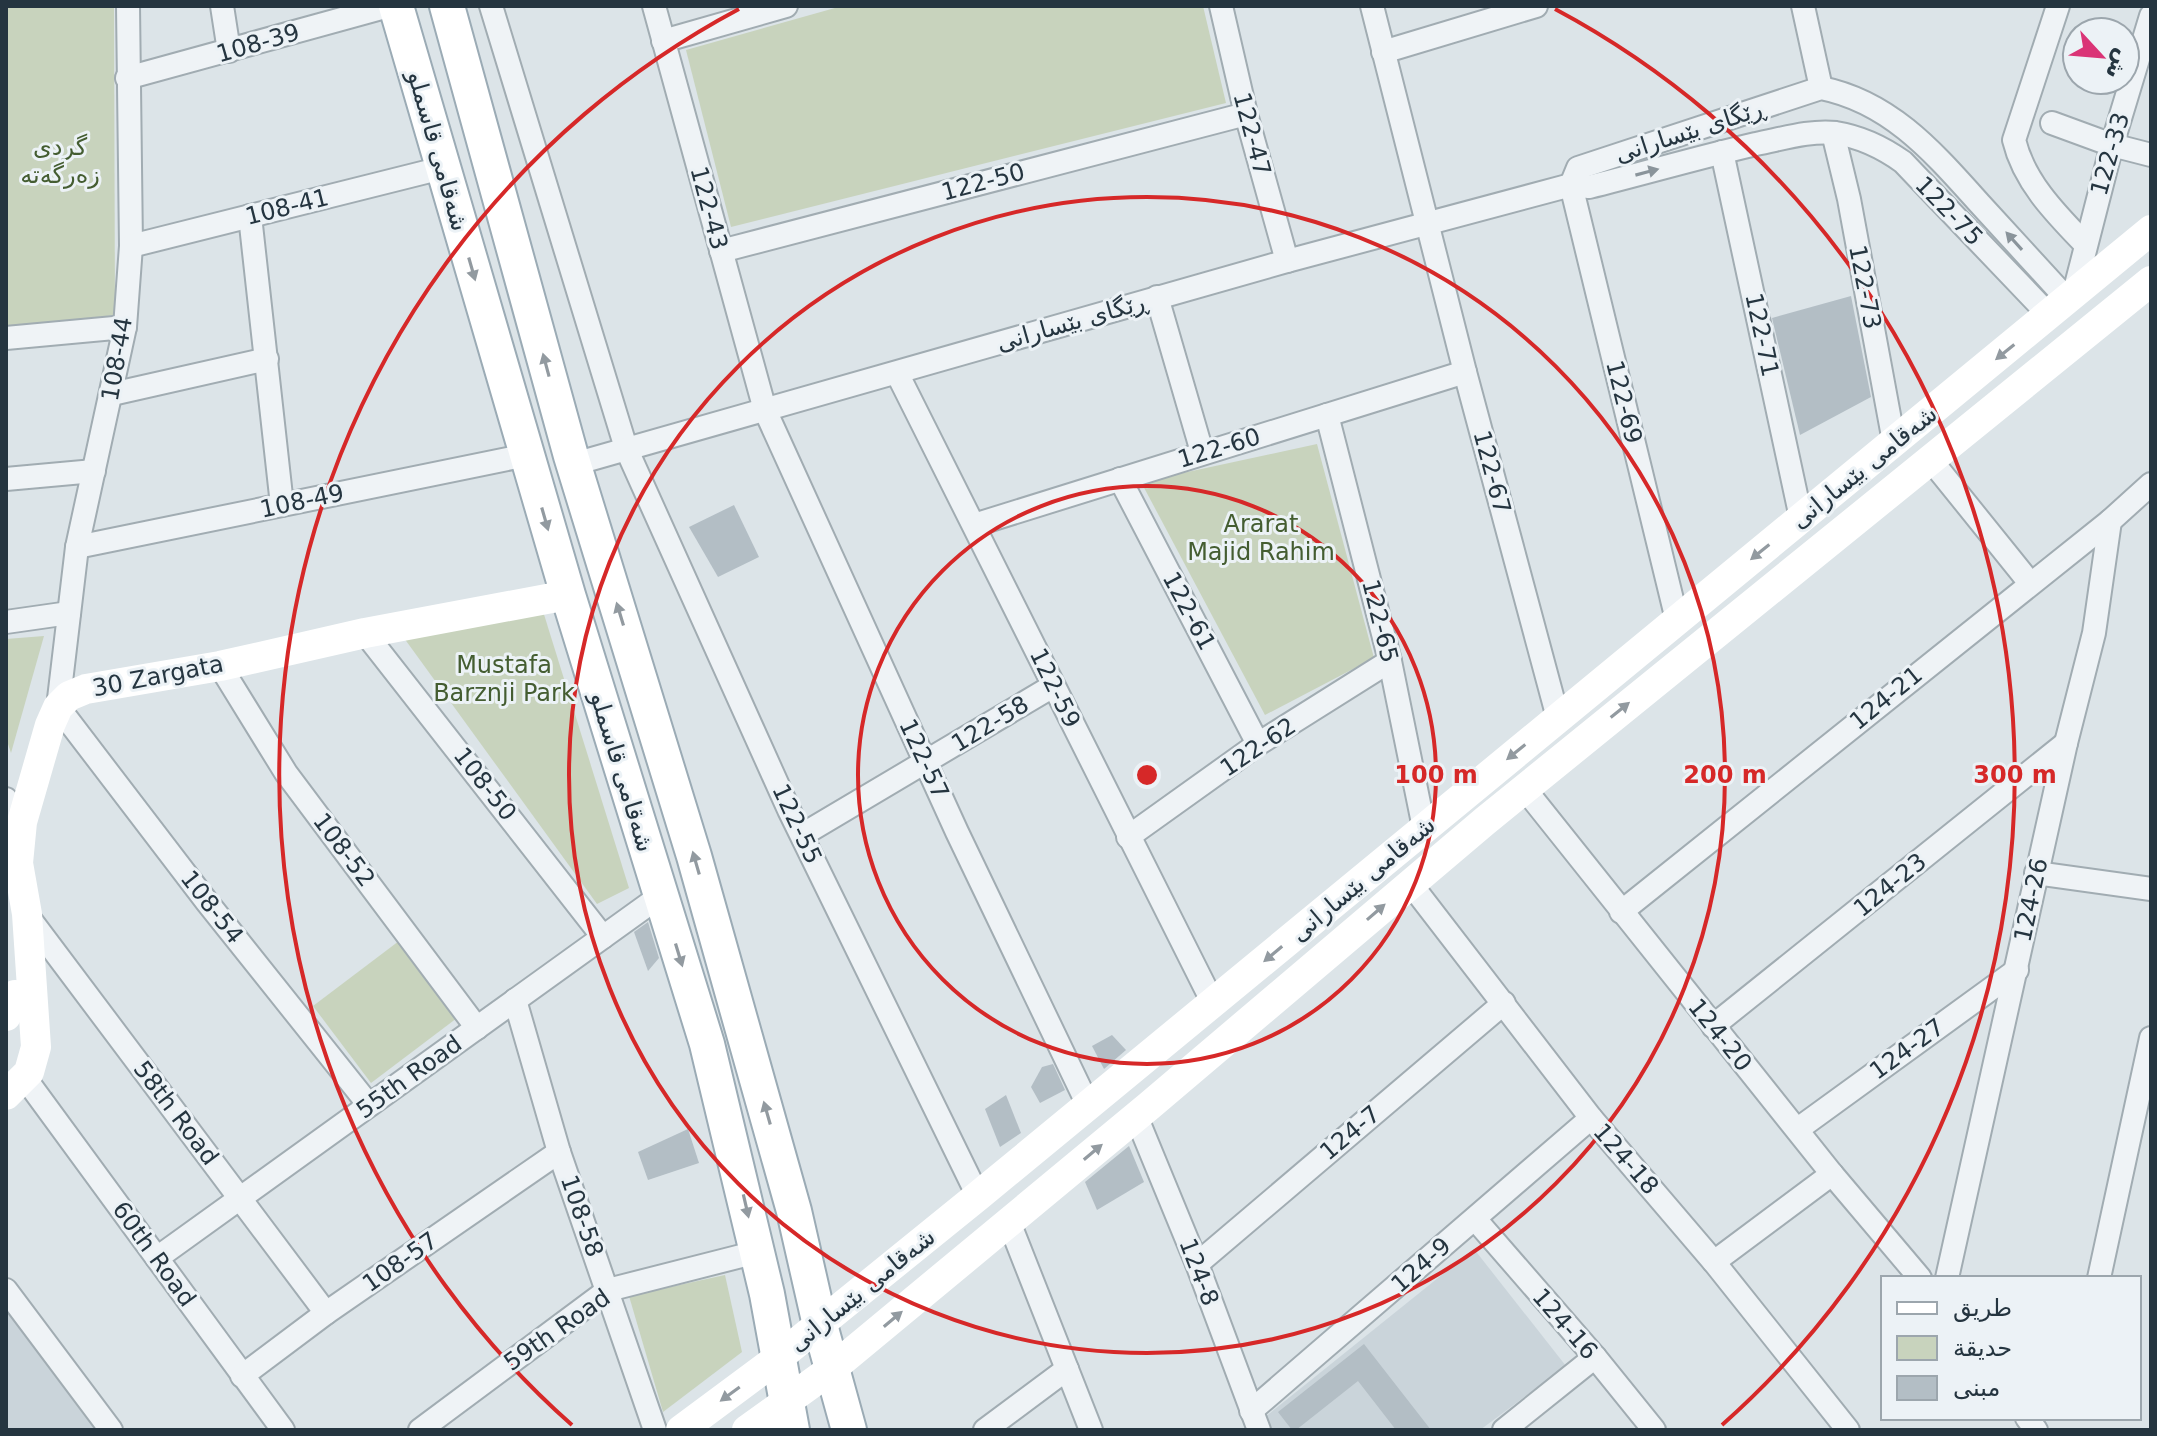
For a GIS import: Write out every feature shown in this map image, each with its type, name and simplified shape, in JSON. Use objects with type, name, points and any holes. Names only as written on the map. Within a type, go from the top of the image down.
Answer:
[{"type":"main road","name":"شەقامی قاسملو","points":[[396,6],[568,595],[707,1044],[757,1252],[789,1416]]},
{"type":"main road","name":"شەقامی قاسملو","points":[[447,6],[574,464],[694,856],[794,1211],[820,1325],[849,1430]]},
{"type":"main road","name":"شەقامی بێسارانی","points":[[681,1430],[820,1325],[2151,230]]},
{"type":"main road","name":"شەقامی بێسارانی","points":[[747,1430],[789,1416],[833,1368],[1524,788],[2151,281]]},
{"type":"main road","name":"30 Zargata","points":[[58,707],[69,696],[86,689],[220,666],[365,633],[568,595]]},
{"type":"main road","points":[[10,1074],[33,1064],[36,1047],[27,914],[18,863],[14,810],[58,707]]},
{"type":"main road","points":[[1465,795],[1485,821]]},
{"type":"main road","points":[[10,1074],[17,1037],[11,1005],[10,911],[18,863]]},
{"type":"street","name":"108-44","points":[[58,707],[77,547],[125,327],[131,246],[128,6]]},
{"type":"street","points":[[222,6],[229,51]]},
{"type":"street","name":"108-39","points":[[127,78],[389,6]]},
{"type":"street","name":"122-55","points":[[491,6],[626,448],[802,835],[978,1196]]},
{"type":"street","name":"122-43","points":[[654,6],[765,410]]},
{"type":"street","points":[[663,41],[786,6]]},
{"type":"street","name":"122-47","points":[[1221,6],[1246,114],[1287,261]]},
{"type":"street","name":"122-67","points":[[1372,6],[1465,372],[1558,718]]},
{"type":"street","points":[[1803,6],[1821,88],[1848,93],[1869,104],[1933,152],[2063,302]]},
{"type":"street","points":[[2058,6],[2014,140],[2018,158],[2030,179],[2056,214],[2085,244]]},
{"type":"street","points":[[1383,52],[1531,7]]},
{"type":"street","name":"122-33","points":[[2063,302],[2085,244],[2151,16]]},
{"type":"street","name":"ڕێگای بێسارانی","points":[[1571,185],[1578,168],[1821,88]]},
{"type":"street","name":"122-50","points":[[721,251],[1246,114]]},
{"type":"street","points":[[2052,123],[2112,145],[2151,155]]},
{"type":"street","name":"ڕێگای بێسارانی","points":[[574,464],[1157,297],[1571,185],[1589,187],[1798,135],[1833,133]]},
{"type":"street","name":"122-75","points":[[1833,133],[1859,138],[1885,149],[1903,162],[2063,302]]},
{"type":"street","name":"122-73","points":[[1833,133],[1849,199],[1894,442]]},
{"type":"street","name":"122-71","points":[[1722,152],[1801,518]]},
{"type":"street","name":"108-41","points":[[131,246],[442,168]]},
{"type":"street","name":"122-69","points":[[1571,185],[1677,620]]},
{"type":"street","points":[[250,216],[282,505]]},
{"type":"street","points":[[1157,297],[1202,452]]},
{"type":"street","points":[[6,338],[125,327]]},
{"type":"street","points":[[112,394],[267,359]]},
{"type":"street","name":"122-60","points":[[974,525],[1465,372]]},
{"type":"street","name":"122-59","points":[[897,373],[1213,1003]]},
{"type":"street","name":"122-57","points":[[765,410],[925,762],[1088,1105]]},
{"type":"street","name":"122-65","points":[[1327,415],[1390,661],[1424,828]]},
{"type":"street","name":"108-49","points":[[77,547],[527,455]]},
{"type":"street","points":[[1930,459],[2030,583]]},
{"type":"street","points":[[6,479],[94,471]]},
{"type":"street","name":"122-61","points":[[1120,479],[1258,744]]},
{"type":"street","name":"124-21","points":[[1621,912],[2110,521],[2151,484]]},
{"type":"street","name":"124-26","points":[[1947,1276],[2036,873],[2094,633],[2110,521]]},
{"type":"street","points":[[6,622],[69,613]]},
{"type":"street","name":"108-50","points":[[365,633],[603,937]]},
{"type":"street","name":"122-62","points":[[1128,837],[1258,744],[1390,661]]},
{"type":"street","name":"108-52","points":[[220,666],[286,773],[477,1028]]},
{"type":"street","name":"122-58","points":[[802,835],[1053,686]]},
{"type":"street","name":"108-54","points":[[58,707],[207,902],[369,1105]]},
{"type":"street","name":"124-23","points":[[1713,1026],[2066,743]]},
{"type":"street","name":"124-20","points":[[1524,788],[1832,1174],[1918,1276]]},
{"type":"street","points":[[2036,873],[2151,889]]},
{"type":"street","name":"124-18","points":[[1410,883],[1591,1118],[1714,1262],[1848,1430]]},
{"type":"street","name":"55th Road","points":[[157,1258],[660,896]]},
{"type":"street","name":"58th Road","points":[[27,914],[326,1313]]},
{"type":"street","name":"124-27","points":[[1798,1129],[2017,970]]},
{"type":"street","name":"108-58","points":[[515,1000],[559,1152],[655,1430]]},
{"type":"street","name":"124-7","points":[[1197,1264],[1504,1003]]},
{"type":"street","points":[[2099,1276],[2151,1038]]},
{"type":"street","name":"60th Road","points":[[10,1074],[157,1258],[283,1430]]},
{"type":"street","name":"124-8","points":[[1136,1116],[1197,1264],[1255,1420]]},
{"type":"street","name":"124-9","points":[[1255,1420],[1475,1219],[1591,1118]]},
{"type":"street","name":"108-57","points":[[242,1376],[326,1313],[559,1152]]},
{"type":"street","points":[[1714,1262],[1832,1174]]},
{"type":"street","name":"124-16","points":[[1475,1219],[1654,1430]]},
{"type":"street","points":[[1009,1222],[1091,1430]]},
{"type":"street","name":"59th Road","points":[[420,1430],[608,1290],[757,1252]]},
{"type":"street","points":[[6,1290],[111,1430]]},
{"type":"street","points":[[1504,1430],[1595,1357]]},
{"type":"street","points":[[985,1430],[1067,1369]]},
{"type":"shaded area","points":[[1474,1249],[1566,1366],[1480,1430],[1249,1430]]},
{"type":"shaded area","points":[[6,1303],[98,1430],[6,1430]]},
{"type":"green space","name":"گردی زەرگەتە","points":[[6,6],[114,6],[115,315],[6,328]]},
{"type":"green space","points":[[842,6],[1203,6],[1226,103],[731,227],[686,50]]},
{"type":"green space","name":"Ararat Majid Rahim","points":[[1317,444],[1374,658],[1265,715],[1141,482]]},
{"type":"green space","name":"Mustafa Barznji Park","points":[[542,608],[629,888],[597,904],[404,638]]},
{"type":"green space","points":[[44,636],[11,753],[6,738],[6,639]]},
{"type":"green space","points":[[399,941],[457,1018],[371,1083],[313,1006]]},
{"type":"green space","points":[[725,1275],[742,1352],[663,1412],[629,1296]]},
{"type":"building","points":[[1851,296],[1871,397],[1800,435],[1772,318]]},
{"type":"building","points":[[734,505],[759,557],[718,577],[689,527]]},
{"type":"building","points":[[648,922],[659,958],[648,971],[634,932]]},
{"type":"building","points":[[1112,1035],[1126,1050],[1104,1069],[1092,1046]]},
{"type":"building","points":[[1053,1064],[1065,1090],[1040,1103],[1031,1087],[1042,1067]]},
{"type":"building","points":[[1006,1095],[1021,1133],[1000,1147],[985,1109]]},
{"type":"building","points":[[688,1129],[699,1163],[648,1180],[638,1152]]},
{"type":"building","points":[[1129,1146],[1144,1182],[1097,1210],[1085,1182]]},
{"type":"building","points":[[1364,1344],[1431,1430],[1396,1430],[1358,1381],[1292,1430],[1278,1412]]}]
